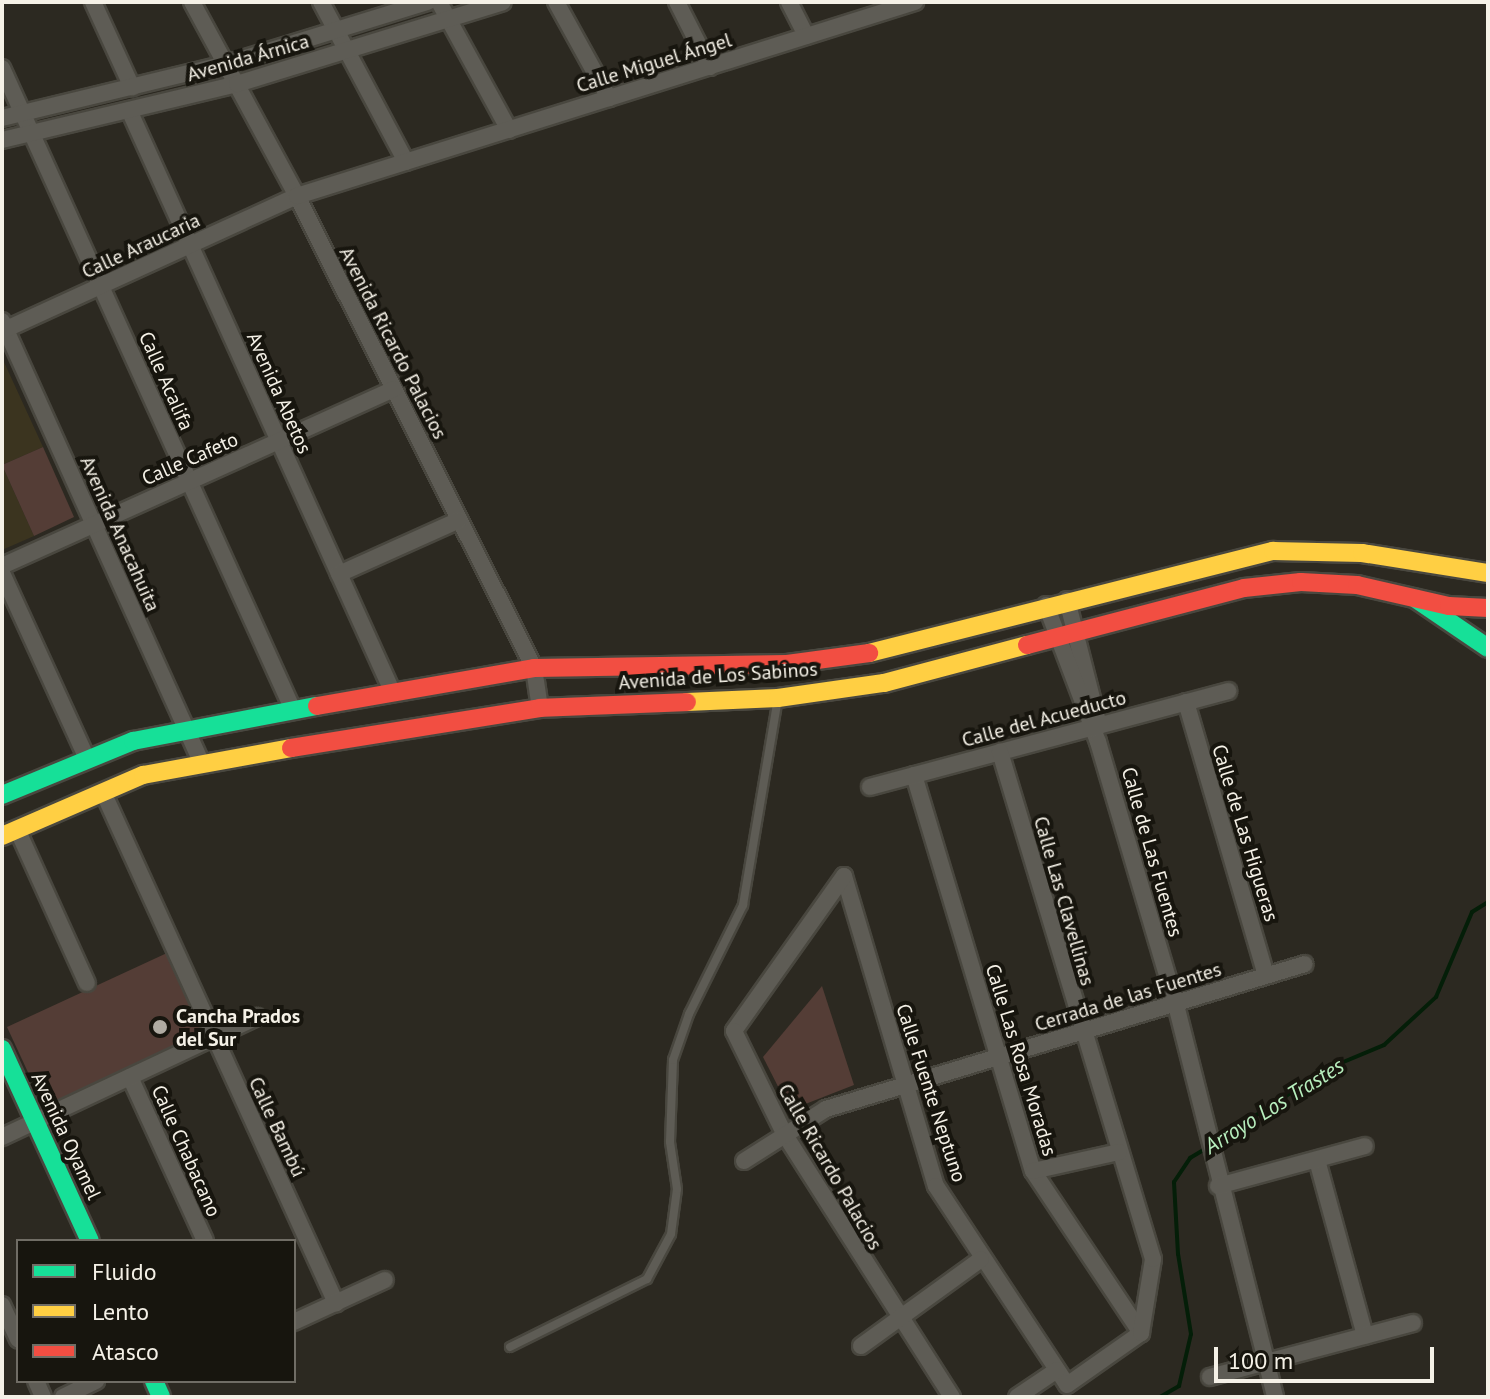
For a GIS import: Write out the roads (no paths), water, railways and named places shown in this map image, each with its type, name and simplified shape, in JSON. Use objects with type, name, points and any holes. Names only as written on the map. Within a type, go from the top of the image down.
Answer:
[{"type":"street","points":[[93,2],[132,87]]},
{"type":"street","name":"Avenida Ricardo Palacios","points":[[192,2],[297,196],[534,668],[540,708]]},
{"type":"street","points":[[321,2],[406,162]]},
{"type":"street","name":"Avenida Árnica","points":[[2,118],[226,64],[428,2]]},
{"type":"street","points":[[439,2],[509,130]]},
{"type":"street","name":"Avenida Árnica","points":[[2,140],[237,84],[503,2]]},
{"type":"street","points":[[556,2],[609,98]]},
{"type":"street","points":[[677,2],[710,67]]},
{"type":"street","points":[[789,2],[806,36]]},
{"type":"street","name":"Calle Miguel Ángel","points":[[297,196],[909,3]]},
{"type":"street","name":"Calle Acalifa","points":[[2,68],[293,710]]},
{"type":"street","name":"Avenida Abetos","points":[[129,110],[393,693]]},
{"type":"street","name":"Calle Araucaria","points":[[3,327],[101,286],[297,196]]},
{"type":"street","name":"Avenida Anacahuita","points":[[3,327],[202,763]]},
{"type":"street","name":"Calle Cafeto","points":[[2,566],[394,389]]},
{"type":"street","points":[[339,574],[459,520]]},
{"type":"street","name":"Avenida de Los Sabinos","points":[[2,795],[87,759],[187,728],[534,668],[787,664],[878,652],[1046,605],[1273,551],[1362,553],[1488,573]]},
{"type":"street","points":[[2,573],[87,759]]},
{"type":"street","name":"Avenida de Los Sabinos","points":[[10,833],[143,775],[202,763],[540,708],[778,698],[884,683],[1244,588],[1301,582],[1357,585],[1416,599],[1488,608]]},
{"type":"street","points":[[1416,599],[1488,648]]},
{"type":"street","points":[[1067,600],[1096,731]]},
{"type":"street","points":[[1046,605],[1055,639],[1096,731]]},
{"type":"street","points":[[604,706],[605,665]]},
{"type":"street","name":"Calle del Acueducto","points":[[870,787],[1000,752],[1096,731],[1228,691]]},
{"type":"street","name":"Calle de Las Higueras","points":[[1186,702],[1266,975]]},
{"type":"street","name":"Calle de Las Fuentes","points":[[1096,731],[1176,1005],[1204,1112],[1218,1186]]},
{"type":"street","name":"Calle Las Clavellinas","points":[[1000,752],[1082,1033],[1153,1259],[1141,1333]]},
{"type":"street","name":"Calle Las Rosa Moradas","points":[[914,775],[1033,1171],[1141,1333]]},
{"type":"street","name":"Calle Bambú","points":[[103,792],[336,1303]]},
{"type":"street","points":[[10,833],[87,983]]},
{"type":"street","name":"Calle Fuente Neptuno","points":[[844,876],[936,1186],[981,1259],[1067,1385],[1141,1333]]},
{"type":"street","name":"Calle Ricardo Palacios","points":[[844,876],[734,1031],[785,1135],[898,1320],[952,1397]]},
{"type":"street","name":"Cerrada de las Fuentes","points":[[744,1161],[826,1109],[1305,964]]},
{"type":"street","points":[[2,1137],[257,1017]]},
{"type":"street","name":"Avenida Oyamel","points":[[2,1049],[89,1239]]},
{"type":"street","name":"Calle Chabacano","points":[[130,1077],[204,1239]]},
{"type":"street","points":[[1275,1397],[1218,1186],[1365,1146]]},
{"type":"street","points":[[1033,1171],[1119,1152]]},
{"type":"street","points":[[1317,1160],[1365,1336]]},
{"type":"street","points":[[861,1346],[981,1259]]},
{"type":"street","points":[[296,1321],[385,1280]]},
{"type":"street","points":[[2,1305],[16,1336]]},
{"type":"street","points":[[1210,1377],[1413,1323]]},
{"type":"street","points":[[1017,1397],[1057,1370]]},
{"type":"street","points":[[63,1397],[92,1383]]},
{"type":"lane","points":[[510,1347],[647,1279],[671,1234],[677,1189],[670,1142],[673,1060],[689,1014],[743,905],[778,698]]},
{"type":"waterway","name":"Arroyo Los Trastes","points":[[1215,1142],[1329,1068],[1384,1045],[1436,997],[1472,912],[1488,902]]},
{"type":"waterway","name":"Arroyo Los Trastes","points":[[1160,1397],[1179,1386],[1191,1334],[1178,1254],[1174,1182],[1190,1158],[1208,1147]]},
{"type":"place","name":"Cancha Prados del Sur","points":[[160,1027]]}]
